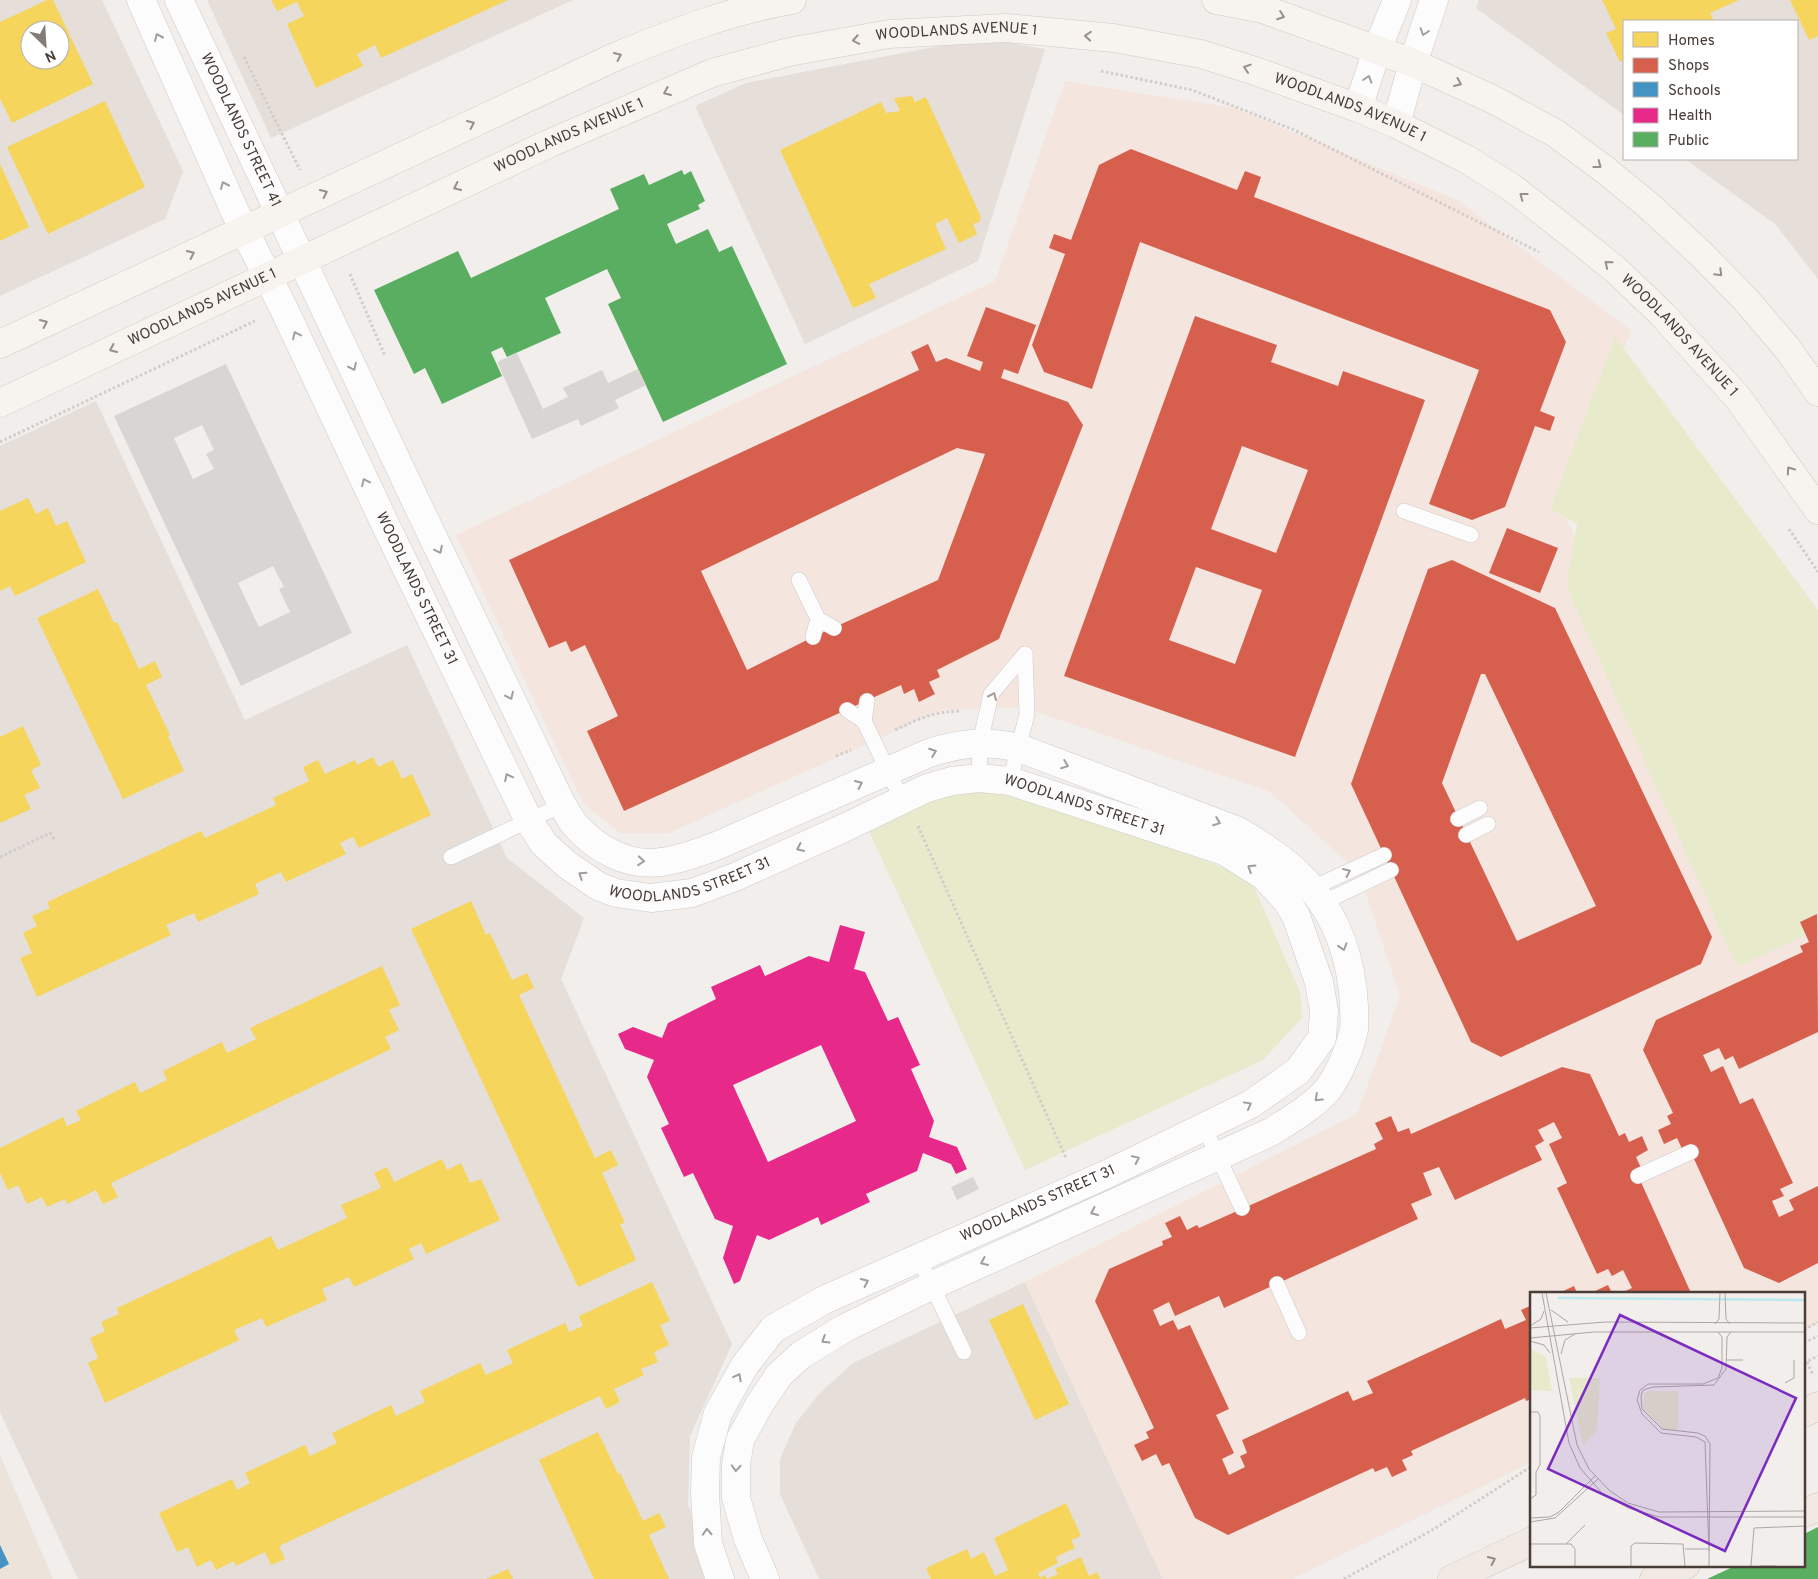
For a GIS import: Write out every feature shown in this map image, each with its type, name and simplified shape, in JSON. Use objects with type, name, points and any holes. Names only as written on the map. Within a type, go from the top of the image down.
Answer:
[{"type":"main road","points":[[0,344],[647,44],[721,17],[792,0]]},
{"type":"main road","points":[[1216,0],[1263,9],[1413,64],[1492,99],[1555,133],[1604,169],[1701,254],[1746,300],[1787,348],[1818,392]]},
{"type":"main road","name":"WOODLANDS AVENUE 1","points":[[0,403],[548,144],[712,73],[789,52],[889,34],[1006,28],[1114,38],[1201,54],[1358,108],[1396,124],[1466,159],[1511,188],[1616,270],[1662,314],[1738,398],[1818,510]]},
{"type":"main road","points":[[1806,1411],[1818,1406]]},
{"type":"main road","points":[[1806,1512],[1818,1507]]},
{"type":"main road","points":[[1452,1579],[1530,1542]]},
{"type":"main road","points":[[1654,1579],[1684,1566]]},
{"type":"street","points":[[141,0],[244,230]]},
{"type":"street","name":"WOODLANDS STREET 41","points":[[179,0],[302,260]]},
{"type":"street","points":[[1358,108],[1377,50],[1397,0]]},
{"type":"street","points":[[1396,124],[1434,0]]},
{"type":"street","name":"WOODLANDS STREET 31","points":[[244,230],[268,276],[386,526],[529,821],[544,844],[566,864],[598,886],[616,893],[651,898],[692,893],[909,811],[927,788],[952,781],[979,778],[1010,781],[1224,851],[1264,876],[1291,908],[1319,982],[1324,1011],[1322,1038],[1298,1072],[1251,1104],[1013,1217],[918,1257],[824,1300],[773,1329],[745,1365],[718,1413],[706,1457],[705,1493],[708,1544],[720,1579]]},
{"type":"street","name":"WOODLANDS STREET 31","points":[[302,260],[562,805],[575,825],[596,845],[611,854],[639,862],[660,862],[714,848],[929,753],[951,746],[1000,743],[1019,748],[1236,830],[1264,846],[1287,864],[1317,896],[1339,933],[1349,965],[1353,996],[1354,1029],[1343,1061],[1330,1086],[1304,1111],[1272,1132],[931,1286],[845,1328],[801,1355],[778,1376],[759,1404],[740,1440],[736,1465],[736,1498],[748,1539],[766,1579]]},
{"type":"lane","points":[[1404,511],[1471,535]]},
{"type":"lane","points":[[799,580],[818,619],[834,628]]},
{"type":"lane","points":[[813,637],[818,619]]},
{"type":"lane","points":[[979,778],[980,743],[992,694],[1025,654],[1027,714],[1010,781]]},
{"type":"lane","points":[[864,721],[867,701]]},
{"type":"lane","points":[[847,710],[864,721],[909,811]]},
{"type":"lane","points":[[451,858],[562,805]]},
{"type":"lane","points":[[1458,819],[1480,808]]},
{"type":"lane","points":[[1466,834],[1488,824]]},
{"type":"lane","points":[[1317,896],[1384,855]]},
{"type":"lane","points":[[1291,908],[1317,896],[1391,870]]},
{"type":"lane","points":[[1204,1127],[1242,1208]]},
{"type":"lane","points":[[1638,1176],[1691,1152]]},
{"type":"lane","points":[[918,1257],[964,1352]]},
{"type":"lane","points":[[1277,1284],[1299,1333]]},
{"type":"path","points":[[241,52],[300,172]]},
{"type":"path","points":[[1095,70],[1192,90],[1292,129],[1544,255]]},
{"type":"path","points":[[358,270],[350,274],[388,363]]},
{"type":"path","points":[[0,442],[256,321]]},
{"type":"path","points":[[1788,528],[1818,572]]},
{"type":"path","points":[[829,759],[926,716],[945,711],[961,711],[986,715]]},
{"type":"path","points":[[909,811],[1070,1165]]},
{"type":"path","points":[[0,857],[50,832],[55,841]]},
{"type":"path","points":[[1806,1329],[1818,1322]]},
{"type":"path","points":[[1806,1342],[1818,1336]]},
{"type":"path","points":[[1806,1362],[1818,1356]]},
{"type":"path","points":[[1344,1579],[1434,1529],[1530,1467]]},
{"type":"shaded area","points":[[0,0],[102,0],[183,171],[165,219],[0,296]]},
{"type":"shaded area","points":[[207,0],[573,0],[271,138]]},
{"type":"shaded area","points":[[1479,0],[1818,0],[1818,279],[1775,224],[1686,160],[1798,160],[1798,20],[1623,20],[1623,114],[1476,8]]},
{"type":"shaded area","points":[[981,38],[1045,49],[978,261],[805,344],[695,106],[746,83]]},
{"type":"shaded area","points":[[1065,81],[1234,108],[1457,200],[1631,330],[1564,514],[1748,908],[1818,876],[1818,1323],[1806,1329],[1806,1292],[1530,1292],[1530,1463],[1292,1579],[1163,1579],[1025,1282],[1357,1114],[1400,996],[1359,873],[1270,792],[1023,707],[942,710],[669,833],[620,833],[583,803],[456,535],[995,281]]},
{"type":"shaded area","points":[[96,401],[245,720],[407,645],[507,858],[584,918],[561,979],[732,1344],[690,1436],[688,1505],[719,1579],[78,1579],[0,1412],[0,446]]},
{"type":"shaded area","points":[[1025,1282],[1163,1579],[819,1579],[780,1494],[780,1459],[796,1423],[819,1394],[853,1363]]},
{"type":"shaded area","points":[[0,1455],[53,1579],[0,1579]]},
{"type":"green space","points":[[1615,337],[1818,610],[1818,929],[1737,967],[1566,586],[1577,524],[1550,509]]},
{"type":"green space","points":[[1016,789],[1250,878],[1300,992],[1302,1018],[1263,1060],[1025,1170],[869,831],[949,794]]},
{"type":"building: Homes","points":[[47,0],[53,0],[63,20],[20,20],[20,70],[70,70],[70,36],[93,84],[12,123],[0,99],[0,22]]},
{"type":"building: Homes","points":[[271,0],[508,0],[381,58],[375,45],[357,54],[363,66],[316,88],[287,24],[304,16],[297,2],[277,11]]},
{"type":"building: Homes","points":[[1602,0],[1739,0],[1710,13],[1714,20],[1623,20],[1623,60],[1620,62],[1606,33],[1616,29]]},
{"type":"building: Homes","points":[[1790,0],[1818,0],[1818,36],[1809,40]]},
{"type":"building: Homes","points":[[912,96],[915,102],[926,97],[981,217],[979,222],[973,224],[977,234],[959,243],[947,218],[935,224],[946,249],[869,284],[876,298],[853,308],[780,150],[881,102],[886,113],[900,111],[894,98]]},
{"type":"building: Homes","points":[[105,101],[145,187],[48,234],[7,147]]},
{"type":"building: Homes","points":[[0,164],[29,227],[0,241]]},
{"type":"building: Homes","points":[[28,498],[36,514],[48,508],[56,526],[67,521],[86,562],[15,596],[10,586],[0,591],[0,511]]},
{"type":"building: Homes","points":[[98,589],[114,623],[117,622],[139,669],[155,661],[162,677],[146,685],[170,735],[168,736],[184,771],[123,799],[37,618]]},
{"type":"building: Homes","points":[[23,726],[41,765],[31,770],[40,788],[24,795],[31,809],[0,823],[0,737]]},
{"type":"building: Homes","points":[[373,757],[378,767],[393,760],[402,779],[412,774],[431,815],[359,848],[353,837],[340,843],[346,854],[286,882],[281,872],[255,884],[259,894],[198,922],[194,913],[166,925],[171,935],[37,997],[20,958],[32,953],[23,933],[37,926],[32,916],[50,908],[47,902],[201,831],[205,838],[276,805],[273,798],[309,781],[303,767],[318,760],[325,774],[355,760],[357,765]]},
{"type":"building: Homes","points":[[471,901],[486,935],[490,933],[512,980],[527,973],[534,988],[519,995],[595,1158],[611,1150],[618,1165],[602,1173],[625,1223],[620,1224],[636,1260],[578,1287],[411,929]]},
{"type":"building: Homes","points":[[382,966],[400,1005],[389,1010],[399,1030],[385,1037],[391,1049],[111,1183],[118,1197],[103,1204],[96,1190],[67,1204],[65,1199],[47,1207],[42,1197],[27,1204],[18,1185],[8,1190],[0,1173],[0,1148],[63,1117],[67,1126],[81,1120],[76,1111],[135,1082],[140,1093],[167,1080],[163,1071],[222,1042],[227,1053],[256,1039],[250,1028]]},
{"type":"building: Homes","points":[[442,1159],[447,1170],[461,1163],[470,1183],[481,1179],[500,1220],[426,1254],[421,1243],[409,1249],[414,1259],[354,1287],[349,1277],[322,1289],[327,1300],[266,1327],[262,1318],[234,1330],[239,1340],[105,1403],[88,1363],[98,1358],[90,1338],[105,1331],[101,1322],[119,1314],[117,1308],[271,1236],[278,1250],[347,1218],[341,1205],[381,1188],[374,1173],[387,1167],[394,1182]]},
{"type":"building: Homes","points":[[652,1282],[670,1321],[660,1325],[669,1345],[654,1352],[658,1362],[641,1369],[644,1375],[614,1389],[620,1402],[606,1409],[600,1396],[279,1546],[285,1559],[271,1565],[265,1552],[236,1566],[234,1561],[216,1570],[211,1560],[197,1567],[188,1547],[177,1552],[159,1513],[232,1479],[237,1490],[250,1483],[245,1473],[305,1445],[310,1456],[337,1443],[332,1433],[391,1405],[396,1416],[425,1402],[420,1391],[480,1363],[486,1375],[513,1363],[507,1350],[565,1323],[569,1332],[583,1326],[579,1316]]},
{"type":"building: Homes","points":[[1023,1304],[1069,1404],[1035,1420],[989,1320]]},
{"type":"building: Homes","points":[[598,1432],[643,1521],[659,1513],[666,1527],[649,1535],[669,1579],[594,1579],[539,1460]]},
{"type":"building: Homes","points":[[1066,1503],[1081,1536],[1071,1540],[1075,1548],[1056,1557],[1058,1563],[1038,1573],[1040,1578],[1045,1575],[1047,1579],[931,1579],[926,1568],[967,1549],[971,1559],[984,1552],[995,1576],[1008,1570],[994,1538]]},
{"type":"building: Homes","points":[[1081,1557],[1089,1576],[1097,1572],[1100,1579],[1047,1579],[1058,1574],[1055,1569]]},
{"type":"building: Homes","points":[[508,1569],[513,1579],[486,1579]]},
{"type":"building: Shops","points":[[1131,149],[1237,190],[1245,171],[1261,177],[1254,197],[1550,310],[1566,342],[1540,411],[1555,417],[1550,431],[1535,426],[1505,507],[1472,520],[1429,504],[1479,370],[1140,242],[1092,389],[1044,372],[1032,345],[1065,254],[1049,248],[1054,234],[1071,240],[1099,165]]},
{"type":"building: Shops","points":[[986,307],[1036,325],[1018,374],[1004,369],[1001,378],[1068,402],[1083,425],[999,639],[937,670],[940,677],[929,682],[935,694],[919,702],[914,689],[904,694],[901,685],[624,811],[587,731],[618,716],[585,645],[571,652],[566,641],[549,648],[509,560],[919,370],[911,352],[928,344],[936,362],[946,358],[980,371],[983,362],[967,356]],"holes":[[[957,448],[985,454],[938,580],[813,637],[747,670],[701,571]]]},
{"type":"building: Shops","points":[[1195,316],[1277,345],[1271,362],[1338,386],[1343,371],[1425,400],[1295,757],[1064,676]],"holes":[[[1242,446],[1308,470],[1276,553],[1211,529]],[[1196,567],[1262,590],[1235,664],[1169,640]]]},
{"type":"building: Shops","points":[[1507,528],[1558,548],[1540,593],[1489,573]]},
{"type":"building: Shops","points":[[1452,560],[1555,608],[1712,937],[1701,964],[1501,1057],[1471,1042],[1351,784],[1428,569]],"holes":[[[1481,674],[1485,674],[1596,906],[1517,941],[1442,783]]]},
{"type":"building: Shops","points":[[1817,914],[1818,1032],[1739,1069],[1733,1056],[1725,1060],[1719,1048],[1703,1055],[1711,1072],[1723,1066],[1740,1104],[1753,1098],[1793,1183],[1780,1189],[1784,1196],[1772,1201],[1779,1217],[1794,1210],[1789,1200],[1818,1186],[1818,1263],[1779,1283],[1744,1268],[1689,1148],[1683,1151],[1677,1138],[1664,1144],[1658,1130],[1671,1124],[1667,1116],[1673,1113],[1643,1050],[1656,1020],[1803,952],[1800,946],[1809,942],[1800,922]]},
{"type":"building: Shops","points":[[1562,1067],[1590,1074],[1619,1136],[1625,1133],[1629,1142],[1642,1136],[1648,1150],[1636,1157],[1641,1168],[1636,1171],[1691,1292],[1623,1292],[1632,1288],[1623,1270],[1612,1276],[1608,1269],[1597,1274],[1557,1188],[1567,1183],[1549,1144],[1562,1138],[1554,1122],[1538,1130],[1544,1141],[1535,1146],[1542,1160],[1455,1200],[1439,1167],[1423,1173],[1432,1195],[1411,1204],[1418,1219],[1224,1308],[1219,1296],[1175,1316],[1169,1302],[1153,1310],[1160,1326],[1173,1320],[1178,1330],[1190,1325],[1229,1409],[1216,1415],[1234,1453],[1222,1459],[1229,1475],[1245,1467],[1240,1456],[1247,1453],[1242,1440],[1348,1391],[1353,1401],[1373,1393],[1367,1381],[1501,1319],[1505,1329],[1526,1320],[1521,1310],[1530,1306],[1530,1400],[1526,1401],[1525,1398],[1411,1451],[1413,1455],[1402,1460],[1407,1470],[1392,1477],[1387,1467],[1375,1472],[1373,1468],[1228,1535],[1195,1518],[1169,1463],[1162,1466],[1156,1454],[1142,1461],[1134,1445],[1149,1438],[1146,1432],[1154,1428],[1095,1301],[1109,1269],[1163,1245],[1162,1241],[1172,1237],[1165,1223],[1180,1216],[1187,1230],[1197,1225],[1199,1228],[1376,1149],[1374,1144],[1383,1139],[1375,1123],[1391,1116],[1398,1132],[1409,1128],[1411,1134]]},
{"type":"building: Shops","points":[[1608,1285],[1612,1292],[1593,1292]]},
{"type":"building: Shops","points":[[1574,1286],[1577,1292],[1561,1292]]},
{"type":"building: Schools","points":[[0,1545],[9,1564],[0,1569]]},
{"type":"building: Health","points":[[840,925],[865,932],[854,969],[865,972],[888,1021],[898,1017],[920,1065],[911,1069],[934,1121],[929,1137],[957,1147],[967,1169],[956,1174],[951,1164],[923,1153],[917,1171],[866,1194],[870,1202],[821,1225],[818,1217],[769,1240],[757,1235],[740,1281],[734,1284],[723,1258],[733,1226],[715,1219],[693,1173],[684,1177],[661,1128],[669,1124],[647,1077],[654,1060],[625,1049],[618,1034],[633,1027],[662,1038],[668,1023],[716,999],[711,987],[760,965],[765,976],[809,956],[829,962]],"holes":[[[821,1045],[856,1121],[768,1162],[733,1085]]]},
{"type":"building: Public","points":[[682,170],[684,175],[691,171],[705,201],[698,205],[700,209],[667,224],[676,244],[708,229],[719,252],[732,246],[787,364],[663,422],[608,304],[621,298],[607,269],[545,298],[561,333],[507,357],[502,347],[491,352],[502,376],[442,404],[425,368],[414,374],[374,290],[458,251],[471,278],[619,209],[610,189],[644,174],[649,185]]},
{"type":"building: Public","points":[[1818,1527],[1818,1579],[1707,1579],[1735,1566],[1806,1566],[1806,1533]]},
{"type":"building: Other","points":[[517,353],[543,409],[568,397],[563,388],[602,370],[608,383],[638,369],[646,385],[615,400],[619,408],[581,426],[578,419],[532,439],[497,362]]},
{"type":"building: Other","points":[[226,364],[352,633],[241,686],[114,416]],"holes":[[[202,425],[214,450],[206,454],[214,469],[193,479],[174,438]],[[273,566],[284,587],[279,589],[290,612],[259,627],[238,583]]]},
{"type":"building: Other","points":[[973,1177],[979,1189],[957,1200],[951,1187]]}]
